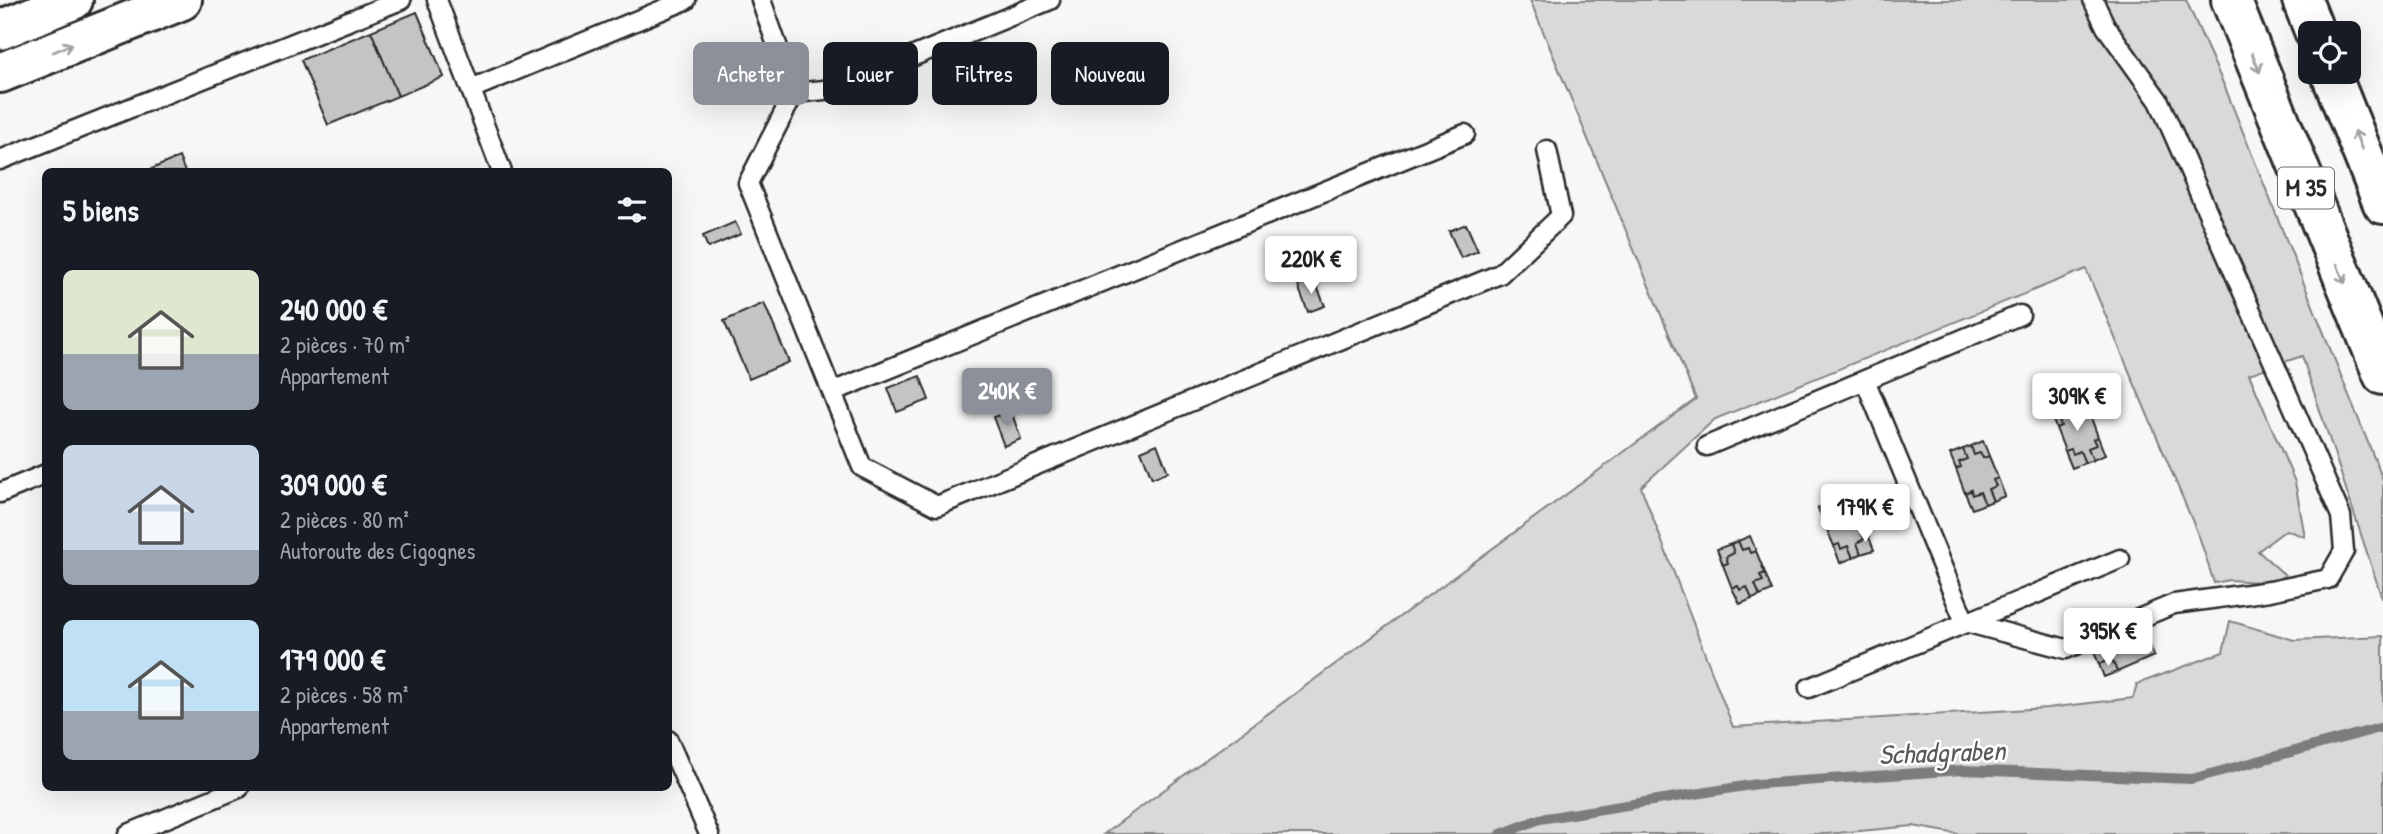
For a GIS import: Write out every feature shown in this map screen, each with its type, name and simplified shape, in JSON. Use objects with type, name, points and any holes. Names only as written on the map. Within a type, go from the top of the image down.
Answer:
[{"type":"main road","points":[[0,30],[73,0]]},
{"type":"main road","points":[[0,73],[182,0]]},
{"type":"main road","name":"M 35","points":[[2231,0],[2383,375]]},
{"type":"main road","points":[[2302,0],[2310,21]]},
{"type":"main road","name":"M 35","points":[[2335,84],[2383,204]]},
{"type":"lane","points":[[0,160],[401,0]]},
{"type":"lane","points":[[437,0],[501,168]]},
{"type":"lane","points":[[471,89],[686,0]]},
{"type":"lane","points":[[761,0],[776,42]]},
{"type":"lane","points":[[809,92],[834,89],[1050,0]]},
{"type":"lane","points":[[1965,622],[2066,649],[2174,604],[2270,592],[2328,579],[2344,551],[2340,516],[2159,101],[2106,27],[2093,0]]},
{"type":"lane","points":[[788,105],[748,183],[862,467],[937,506],[1500,274],[1561,216],[1547,150]]},
{"type":"lane","points":[[832,392],[1465,134]]},
{"type":"lane","points":[[1707,446],[2020,315]]},
{"type":"lane","points":[[1865,380],[1965,622]]},
{"type":"lane","points":[[0,493],[42,476]]},
{"type":"lane","points":[[1809,688],[2120,559]]},
{"type":"lane","points":[[672,749],[709,834]]},
{"type":"lane","points":[[128,834],[232,791]]},
{"type":"shaded area","points":[[1530,0],[2186,0],[2226,90],[2383,480],[2383,601],[2302,356],[2249,374],[2295,482],[2305,537],[2286,530],[2258,551],[2285,575],[2274,583],[2229,580],[2214,583],[2200,539],[2086,269],[1715,419],[1641,487],[1733,727],[2047,708],[2133,698],[2137,684],[2223,652],[2230,621],[2294,640],[2383,636],[2383,834],[1958,834],[1913,826],[1827,834],[1104,834],[1696,399]]},
{"type":"building","points":[[417,12],[444,77],[398,96],[371,31]]},
{"type":"building","points":[[371,31],[398,96],[328,125],[301,60]]},
{"type":"building","points":[[179,157],[183,168],[154,168]]},
{"type":"building","points":[[735,222],[741,234],[708,248],[703,236]]},
{"type":"building","points":[[1466,224],[1478,251],[1461,258],[1449,231]]},
{"type":"building","points":[[1314,279],[1325,306],[1308,312],[1298,286]]},
{"type":"building","points":[[764,303],[789,362],[749,379],[724,321]]},
{"type":"building","points":[[920,376],[929,400],[897,412],[888,388]]},
{"type":"building","points":[[2083,400],[2090,415],[2083,417],[2081,412],[2075,414],[2071,404]]},
{"type":"building","points":[[2071,404],[2075,414],[2081,412],[2083,417],[2090,415],[2098,437],[2093,439],[2096,445],[2088,448],[2093,460],[2085,463],[2080,451],[2073,454],[2071,449],[2065,451],[2056,428],[2061,426],[2059,421],[2068,417],[2064,408]]},
{"type":"building","points":[[2064,408],[2068,417],[2059,421],[2061,426],[2056,428],[2050,413]]},
{"type":"building","points":[[1011,411],[1021,439],[1004,446],[993,417]]},
{"type":"building","points":[[2098,437],[2105,455],[2093,460],[2088,448],[2096,445],[2093,439]]},
{"type":"building","points":[[1983,441],[1989,456],[1983,458],[1980,453],[1974,455],[1971,446]]},
{"type":"building","points":[[1157,444],[1168,472],[1152,478],[1141,451]]},
{"type":"building","points":[[1971,446],[1974,455],[1980,453],[1983,458],[1989,456],[1998,478],[1993,480],[1996,486],[1988,489],[1993,501],[1985,504],[1980,492],[1972,495],[1971,490],[1965,493],[1956,469],[1961,467],[1959,462],[1967,459],[1963,449]]},
{"type":"building","points":[[1963,449],[1967,459],[1959,462],[1961,467],[1956,469],[1950,454]]},
{"type":"building","points":[[2071,449],[2073,454],[2080,451],[2085,463],[2072,468],[2065,451]]},
{"type":"building","points":[[1998,478],[2005,496],[1993,501],[1988,489],[1996,486],[1993,480]]},
{"type":"building","points":[[1971,490],[1972,495],[1980,492],[1985,504],[1972,509],[1965,493]]},
{"type":"building","points":[[1851,495],[1857,510],[1851,512],[1849,506],[1842,509],[1838,500]]},
{"type":"building","points":[[1838,500],[1842,509],[1849,506],[1851,512],[1857,510],[1867,532],[1862,534],[1864,539],[1857,543],[1861,554],[1853,558],[1848,546],[1841,549],[1839,544],[1834,546],[1824,523],[1829,521],[1827,515],[1835,512],[1832,502]]},
{"type":"building","points":[[1832,502],[1835,512],[1827,515],[1829,521],[1824,523],[1818,508]]},
{"type":"building","points":[[1867,532],[1874,550],[1861,554],[1857,543],[1864,539],[1862,534]]},
{"type":"building","points":[[1750,536],[1756,551],[1750,553],[1748,548],[1742,550],[1738,541]]},
{"type":"building","points":[[1738,541],[1742,550],[1748,548],[1750,553],[1756,551],[1765,573],[1760,575],[1763,581],[1755,584],[1760,596],[1752,599],[1747,587],[1740,590],[1738,586],[1732,588],[1723,565],[1728,563],[1726,557],[1734,553],[1731,544]]},
{"type":"building","points":[[1731,544],[1734,553],[1726,557],[1728,563],[1723,565],[1717,549]]},
{"type":"building","points":[[1839,544],[1841,549],[1848,546],[1853,558],[1840,563],[1834,546]]},
{"type":"building","points":[[1765,573],[1772,591],[1760,596],[1755,584],[1763,581],[1760,575]]},
{"type":"building","points":[[1738,586],[1740,590],[1747,587],[1752,599],[1740,604],[1732,588]]},
{"type":"building","points":[[2144,631],[2154,656],[2117,672],[2112,659],[2099,664],[2094,652]]},
{"type":"building","points":[[2112,659],[2117,672],[2104,677],[2099,664]]},
{"type":"waterway","name":"Schadgraben","points":[[1501,834],[1540,819],[1757,784],[1963,770],[2192,779],[2383,727]]}]
